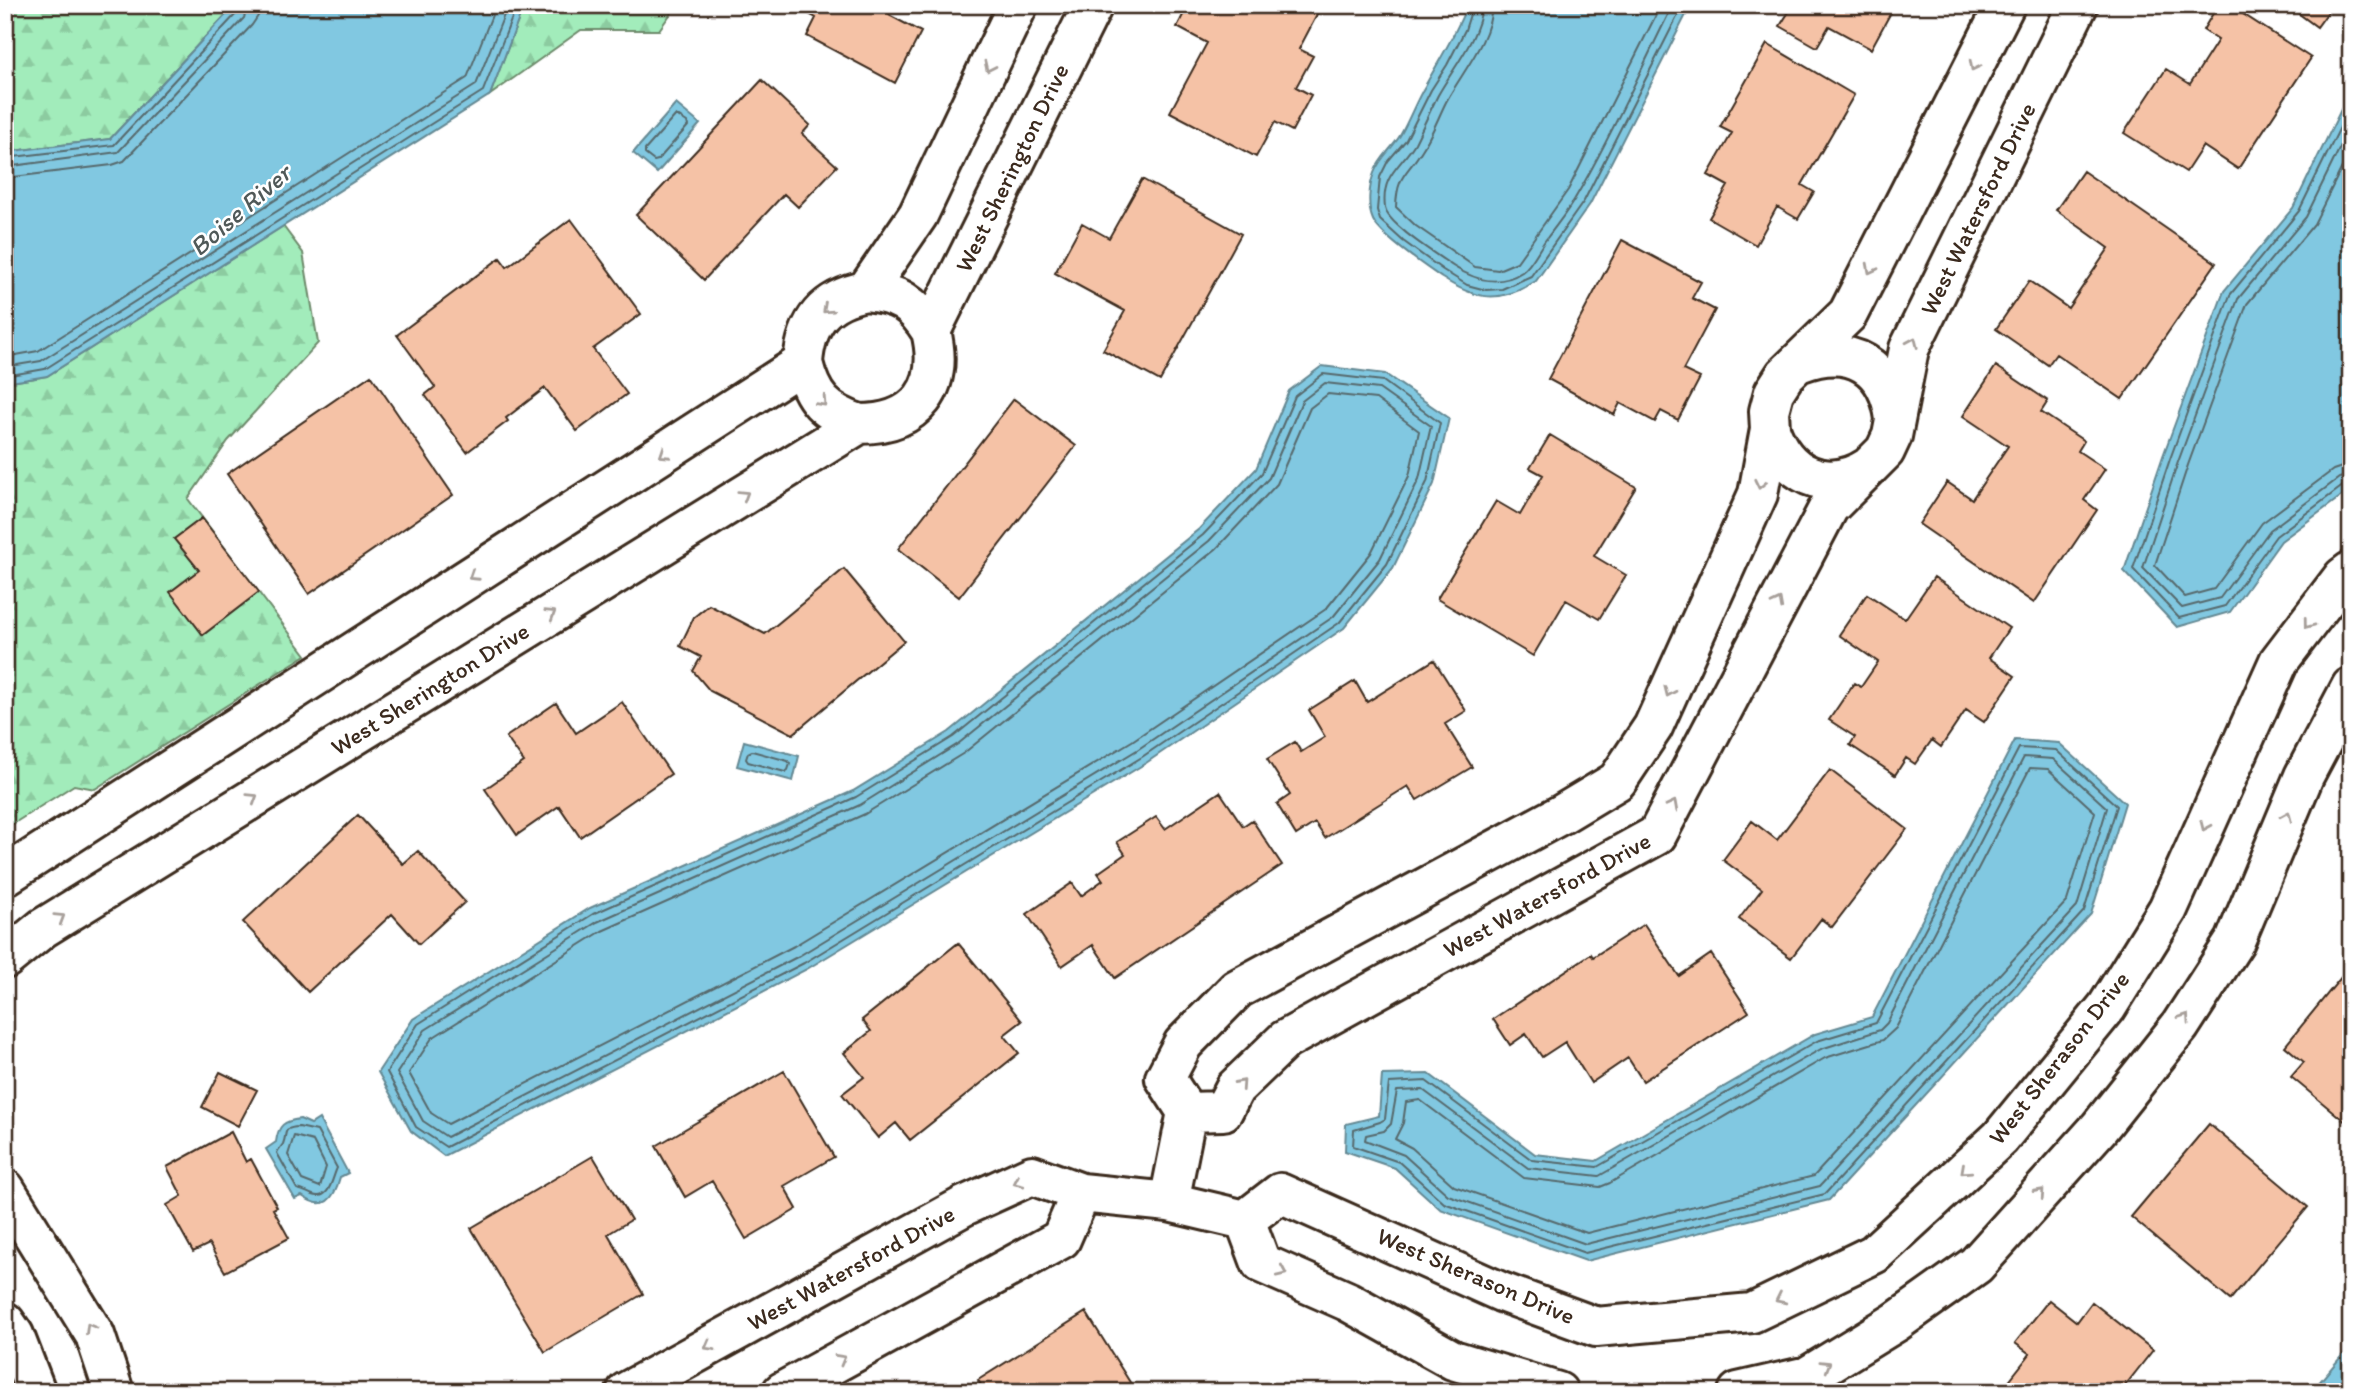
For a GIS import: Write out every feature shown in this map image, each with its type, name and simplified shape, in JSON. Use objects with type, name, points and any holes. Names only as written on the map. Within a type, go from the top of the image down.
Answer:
[{"type":"street","points":[[866,292],[918,215],[1018,5]]},
{"type":"street","name":"West Sherington Drive","points":[[5,959],[55,920],[859,424],[880,424],[901,417],[917,405],[929,388],[935,370],[936,350],[931,331],[1093,5]]},
{"type":"street","points":[[1558,1392],[1453,1360],[1347,1301],[1261,1263],[1244,1220],[1169,1202],[1187,1112],[1165,1078],[1183,1044],[1237,989],[1562,814],[1617,781],[1653,727],[1758,494],[1774,392],[1785,375],[1848,314],[2005,5]]},
{"type":"street","name":"West Watersford Drive","points":[[1187,1112],[1223,1111],[1235,1088],[1285,1040],[1657,835],[1829,506],[1885,451],[1892,436],[1909,349],[2078,5]]},
{"type":"street","points":[[859,424],[838,416],[821,403],[808,385],[803,363],[805,345],[810,328],[821,313],[841,298],[866,292],[886,293],[905,301],[920,314],[931,331]]},
{"type":"street","points":[[1801,362],[1838,354],[1857,359],[1872,369],[1885,383],[1893,400],[1895,419]]},
{"type":"street","points":[[5,876],[803,363]]},
{"type":"street","points":[[1770,429],[1776,447],[1787,462],[1803,473],[1821,479],[1839,480],[1857,475],[1873,464]]},
{"type":"street","name":"West Sherason Drive","points":[[1244,1220],[1280,1193],[1501,1292],[1596,1326],[1752,1313],[1874,1254],[2000,1138],[2106,1007],[2168,909],[2279,661],[2343,577],[2351,571]]},
{"type":"street","points":[[1738,1392],[1808,1376],[1896,1322],[1976,1265],[2099,1128],[2180,1026],[2235,942],[2304,776],[2351,687]]},
{"type":"street","name":"West Watersford Drive","points":[[626,1392],[964,1206],[1032,1175],[1081,1193],[1169,1202]]},
{"type":"street","points":[[5,1189],[95,1335],[114,1392]]},
{"type":"street","points":[[782,1392],[1061,1239],[1081,1193]]},
{"type":"street","points":[[5,1322],[15,1335],[36,1392]]},
{"type":"green space","points":[[5,5],[235,5],[110,139],[5,152]]},
{"type":"green space","points":[[524,5],[677,5],[659,30],[581,30],[490,95]]},
{"type":"green space","points":[[283,226],[303,253],[318,343],[228,441],[188,499],[306,655],[95,789],[74,785],[5,829],[5,383],[47,376]]},
{"type":"water","name":"Boise River","points":[[235,5],[524,5],[490,95],[47,376],[5,383],[5,152],[110,139]]},
{"type":"water","points":[[1467,5],[1691,5],[1590,204],[1536,281],[1499,296],[1477,295],[1466,291],[1404,251],[1377,227],[1369,203],[1372,178],[1377,167],[1401,134]]},
{"type":"water","points":[[2351,89],[2351,489],[2281,541],[2230,612],[2177,627],[2124,571],[2224,291],[2293,208]]},
{"type":"water","points":[[676,104],[700,124],[657,173],[633,153]]},
{"type":"water","points":[[1322,366],[1385,374],[1449,418],[1434,484],[1393,568],[1344,628],[1146,763],[807,969],[444,1156],[411,1131],[378,1072],[413,1019],[590,908],[853,791],[949,732],[1199,529],[1256,469],[1289,391]]},
{"type":"water","points":[[2015,740],[2059,743],[2125,803],[2091,914],[1829,1200],[1586,1261],[1440,1209],[1395,1168],[1345,1151],[1346,1124],[1379,1116],[1382,1075],[1429,1074],[1535,1154],[1596,1161],[1815,1034],[1872,1017]]},
{"type":"water","points":[[744,741],[799,756],[793,781],[737,766]]},
{"type":"water","points":[[300,1119],[311,1124],[319,1119],[348,1173],[340,1177],[335,1192],[322,1203],[302,1196],[295,1199],[266,1149],[276,1142],[283,1125]]},
{"type":"water","points":[[2351,1345],[2351,1392],[2311,1392]]},
{"type":"building","points":[[799,5],[894,5],[889,15],[921,32],[895,83],[807,36],[816,18],[798,8]]},
{"type":"building","points":[[1188,5],[1309,5],[1308,8],[1318,13],[1299,49],[1313,56],[1296,87],[1311,95],[1292,131],[1275,122],[1256,157],[1170,112],[1207,43],[1177,27]]},
{"type":"building","points":[[1782,5],[1895,5],[1871,49],[1829,26],[1817,47],[1780,26],[1790,10]]},
{"type":"building","points":[[2218,5],[2229,5],[2311,58],[2238,169],[2203,146],[2186,172],[2124,133],[2166,69],[2190,84],[2218,40],[2203,30]]},
{"type":"building","points":[[2287,5],[2333,5],[2317,27]]},
{"type":"building","points":[[1767,44],[1854,95],[1802,185],[1814,192],[1798,219],[1777,207],[1756,245],[1709,218],[1728,186],[1708,175],[1732,133],[1720,127]]},
{"type":"building","points":[[762,80],[810,125],[802,134],[837,166],[798,207],[784,194],[704,280],[636,215]]},
{"type":"building","points":[[2083,171],[2216,263],[2122,399],[2056,354],[2048,365],[1996,329],[2029,281],[2068,308],[2109,248],[2056,210]]},
{"type":"building","points":[[1142,179],[1241,234],[1160,381],[1103,350],[1125,311],[1055,273],[1082,223],[1109,238]]},
{"type":"building","points":[[571,219],[641,314],[593,349],[627,394],[577,431],[545,388],[467,452],[425,395],[435,387],[397,335],[500,258],[507,267]]},
{"type":"building","points":[[1622,240],[1701,282],[1692,298],[1715,310],[1683,370],[1700,378],[1678,420],[1661,411],[1655,422],[1620,403],[1614,415],[1548,379]]},
{"type":"building","points":[[1996,366],[2048,401],[2041,412],[2084,441],[2078,451],[2105,469],[2084,500],[2097,510],[2034,603],[1919,524],[1947,482],[1972,499],[2008,446],[1963,416]]},
{"type":"building","points":[[371,375],[453,495],[309,594],[227,474]]},
{"type":"building","points":[[1014,399],[1076,446],[959,597],[898,549]]},
{"type":"building","points":[[1550,435],[1636,487],[1594,556],[1626,575],[1599,619],[1566,600],[1533,656],[1437,599],[1496,501],[1520,515],[1543,475],[1530,468]]},
{"type":"building","points":[[202,518],[259,592],[203,635],[170,592],[199,570],[174,539]]},
{"type":"building","points":[[844,569],[904,641],[793,734],[710,691],[693,671],[701,657],[680,646],[694,617],[709,605],[765,634]]},
{"type":"building","points":[[1934,577],[2009,628],[1989,658],[2015,676],[1984,722],[1966,710],[1941,747],[1932,740],[1915,764],[1906,758],[1895,775],[1850,745],[1855,737],[1829,720],[1854,683],[1861,687],[1878,662],[1839,635],[1867,594],[1905,619]]},
{"type":"building","points":[[1434,660],[1466,711],[1445,724],[1472,767],[1417,800],[1408,786],[1325,838],[1315,823],[1296,835],[1277,804],[1290,795],[1267,759],[1295,742],[1301,752],[1325,737],[1309,710],[1355,681],[1367,702]]},
{"type":"building","points":[[622,702],[671,774],[580,837],[559,806],[517,835],[485,789],[524,762],[506,737],[556,703],[576,733]]},
{"type":"building","points":[[1830,770],[1907,829],[1832,927],[1821,919],[1791,958],[1739,919],[1762,889],[1723,860],[1752,821],[1777,840]]},
{"type":"building","points":[[1220,792],[1243,826],[1252,820],[1282,865],[1115,978],[1093,945],[1062,966],[1027,914],[1072,883],[1081,896],[1103,880],[1098,873],[1125,854],[1117,842],[1156,817],[1165,829]]},
{"type":"building","points":[[358,815],[403,864],[418,851],[465,902],[419,944],[392,914],[308,992],[243,922]]},
{"type":"building","points":[[1644,924],[1679,976],[1711,954],[1749,1012],[1643,1081],[1628,1058],[1591,1083],[1565,1042],[1542,1057],[1526,1034],[1510,1045],[1493,1019],[1591,954],[1593,957]]},
{"type":"building","points":[[958,943],[1022,1021],[1004,1035],[1019,1053],[910,1140],[896,1123],[878,1138],[842,1094],[864,1077],[844,1053],[871,1031],[862,1020]]},
{"type":"building","points":[[2351,965],[2351,1121],[2348,1124],[2291,1077],[2304,1062],[2285,1046]]},
{"type":"building","points":[[784,1071],[834,1157],[784,1186],[797,1209],[746,1239],[712,1181],[685,1197],[656,1146]]},
{"type":"building","points":[[220,1072],[257,1090],[238,1126],[202,1107]]},
{"type":"building","points":[[2209,1124],[2308,1207],[2230,1300],[2131,1217]]},
{"type":"building","points":[[231,1132],[246,1162],[251,1159],[277,1207],[273,1209],[289,1238],[225,1272],[209,1244],[193,1252],[167,1205],[182,1196],[167,1167]]},
{"type":"building","points":[[593,1156],[631,1220],[608,1234],[643,1294],[545,1352],[471,1228]]},
{"type":"building","points":[[2049,1300],[2077,1322],[2092,1302],[2153,1350],[2120,1392],[2000,1392],[2030,1354],[2015,1343]]},
{"type":"building","points":[[1086,1312],[1136,1392],[985,1392],[978,1380]]}]
